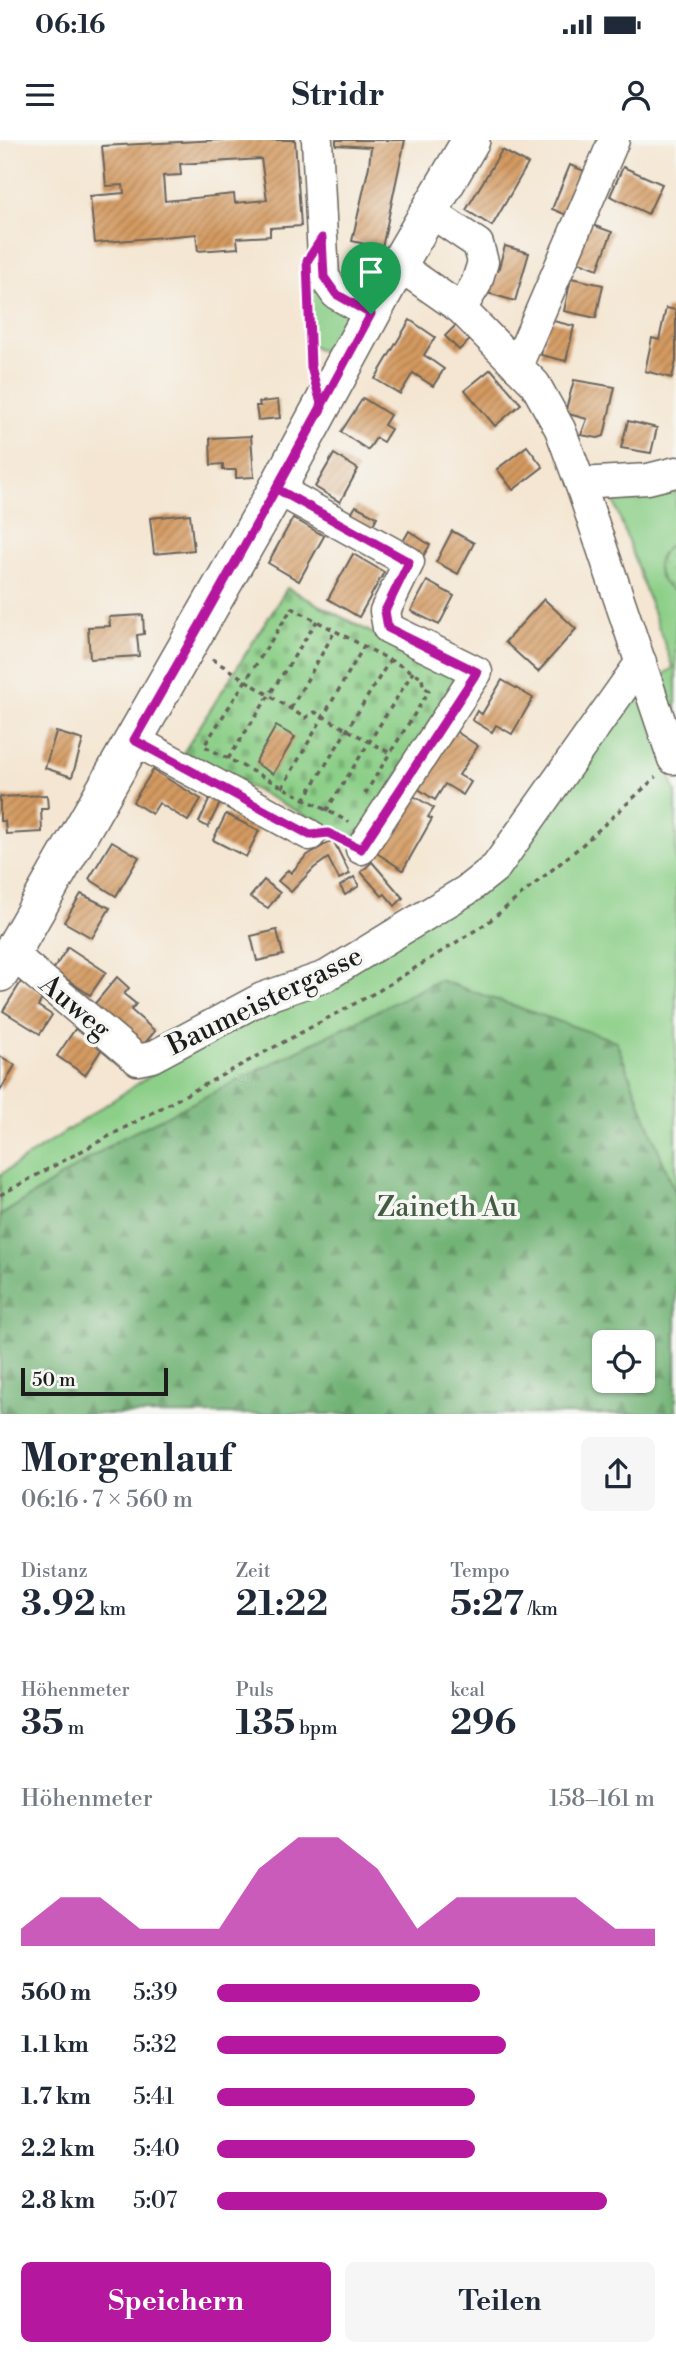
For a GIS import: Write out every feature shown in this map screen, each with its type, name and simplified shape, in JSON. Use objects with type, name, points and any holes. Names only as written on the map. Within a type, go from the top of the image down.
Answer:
[{"type":"main road","points":[[6,964],[189,646],[398,265],[471,140]]},
{"type":"street","points":[[317,140],[324,277],[336,294],[371,314]]},
{"type":"street","points":[[517,366],[614,140]]},
{"type":"street","points":[[429,211],[478,244],[483,262],[476,285],[461,309]]},
{"type":"street","points":[[398,265],[461,309],[535,384],[559,429],[580,483],[673,759]]},
{"type":"street","points":[[580,483],[648,479],[676,472]]},
{"type":"street","points":[[277,489],[409,562],[385,611],[388,628],[477,672],[361,849]]},
{"type":"street","name":"Baumeistergasse","points":[[138,1060],[152,1057],[262,998],[326,976],[467,890],[496,866],[641,662]]},
{"type":"street","points":[[134,740],[318,823]]},
{"type":"street","name":"Auweg","points":[[6,964],[138,1060]]},
{"type":"path","points":[[308,288],[311,367]]},
{"type":"path","points":[[318,823],[304,800],[204,746],[292,608],[422,677],[423,686],[429,691],[362,800]]},
{"type":"path","points":[[228,759],[317,621]]},
{"type":"path","points":[[291,709],[335,631]]},
{"type":"path","points":[[189,646],[305,718],[315,712],[390,753]]},
{"type":"path","points":[[282,788],[364,646]]},
{"type":"path","points":[[304,800],[390,660]]},
{"type":"path","points":[[318,823],[413,672]]},
{"type":"path","points":[[0,1195],[380,990],[487,923],[580,847],[673,759]]},
{"type":"path","points":[[318,823],[348,823],[355,811]]},
{"type":"green space","points":[[309,261],[347,317],[349,329],[334,358],[312,346]]},
{"type":"green space","points":[[676,485],[676,770],[670,777],[676,793],[676,1195],[616,1041],[120,1139],[0,1216],[0,1175],[255,1006],[484,887],[632,694],[673,668],[612,496],[649,494]]},
{"type":"green space","points":[[676,543],[676,592],[663,581],[658,567],[662,553]]},
{"type":"green space","points":[[287,588],[457,678],[357,842],[183,753]]},
{"type":"green space","name":"Zaineth Au","points":[[439,980],[616,1041],[676,1195],[676,1414],[0,1414],[0,1216],[120,1139]]},
{"type":"building","points":[[219,140],[295,140],[301,226],[270,228],[270,236],[237,238],[238,248],[198,251],[196,234],[95,243],[90,196],[124,193],[123,185],[106,186],[102,146]],"holes":[[[261,159],[267,200],[235,203],[234,194],[165,201],[163,176],[181,175],[180,164]]]},
{"type":"building","points":[[336,140],[405,140],[382,248],[352,241],[371,147],[336,145]]},
{"type":"building","points":[[502,150],[528,164],[492,226],[466,210]]},
{"type":"building","points":[[570,165],[589,173],[571,217],[552,209]]},
{"type":"building","points":[[623,167],[662,184],[648,214],[610,196]]},
{"type":"building","points":[[587,223],[612,232],[598,269],[574,260]]},
{"type":"building","points":[[505,246],[529,253],[515,301],[484,292],[491,270],[498,271]]},
{"type":"building","points":[[571,278],[603,285],[596,318],[564,311]]},
{"type":"building","points":[[666,308],[676,310],[676,361],[672,378],[645,371],[652,338],[659,340]]},
{"type":"building","points":[[410,320],[435,337],[424,355],[444,369],[433,386],[413,373],[400,394],[375,379]]},
{"type":"building","points":[[549,320],[574,326],[566,361],[541,355]]},
{"type":"building","points":[[458,323],[472,338],[459,350],[445,336]]},
{"type":"building","points":[[491,369],[521,404],[495,426],[465,390]]},
{"type":"building","points":[[574,380],[615,387],[604,436],[598,438],[581,435],[587,419],[565,413]]},
{"type":"building","points":[[363,398],[390,415],[384,425],[391,429],[383,442],[376,438],[368,450],[341,432]]},
{"type":"building","points":[[278,400],[280,418],[258,420],[256,406],[260,406],[259,402]]},
{"type":"building","points":[[628,421],[657,428],[651,453],[621,448]]},
{"type":"building","points":[[251,436],[254,477],[236,478],[236,470],[223,470],[223,464],[211,465],[210,438]]},
{"type":"building","points":[[527,446],[543,467],[513,490],[497,469]]},
{"type":"building","points":[[334,454],[358,469],[340,502],[315,487]]},
{"type":"building","points":[[356,506],[377,517],[371,529],[349,517]]},
{"type":"building","points":[[190,514],[194,550],[154,554],[150,518]]},
{"type":"building","points":[[293,518],[324,536],[299,581],[268,563]]},
{"type":"building","points":[[409,531],[430,545],[422,558],[401,545]]},
{"type":"building","points":[[452,531],[474,543],[458,574],[436,562]]},
{"type":"building","points":[[353,554],[384,572],[359,617],[328,599]]},
{"type":"building","points":[[427,581],[454,596],[439,625],[411,611]]},
{"type":"building","points":[[544,599],[576,629],[538,672],[505,642]]},
{"type":"building","points":[[143,615],[144,634],[137,635],[139,656],[90,659],[88,627],[110,626],[109,617]]},
{"type":"building","points":[[502,680],[533,698],[512,734],[496,725],[492,732],[472,720],[477,711],[482,714]]},
{"type":"building","points":[[276,726],[295,737],[273,774],[255,763]]},
{"type":"building","points":[[448,726],[478,746],[459,775],[471,782],[463,795],[445,784],[435,800],[411,784]]},
{"type":"building","points":[[56,732],[83,740],[72,777],[45,768]]},
{"type":"building","points":[[153,770],[201,799],[188,821],[159,803],[152,814],[133,802]]},
{"type":"building","points":[[405,791],[434,808],[428,817],[432,819],[403,870],[369,848]]},
{"type":"building","points":[[47,795],[48,809],[41,809],[42,832],[6,834],[5,821],[0,821],[0,797]]},
{"type":"building","points":[[211,796],[221,801],[208,827],[199,822]]},
{"type":"building","points":[[226,814],[259,831],[246,857],[213,840]]},
{"type":"building","points":[[333,840],[350,874],[339,879],[328,858],[314,868],[291,892],[278,881],[288,870],[291,873],[306,856]]},
{"type":"building","points":[[112,841],[139,857],[116,896],[89,879]]},
{"type":"building","points":[[372,862],[403,898],[395,906],[385,894],[382,896],[361,872]]},
{"type":"building","points":[[354,877],[359,886],[345,895],[340,886]]},
{"type":"building","points":[[264,880],[280,893],[268,908],[250,897]]},
{"type":"building","points":[[81,894],[110,908],[92,938],[64,922]]},
{"type":"building","points":[[277,930],[283,955],[257,961],[251,936]]},
{"type":"building","points":[[68,947],[106,972],[90,995],[53,970]]},
{"type":"building","points":[[117,977],[129,988],[124,994],[136,1004],[131,1010],[155,1031],[140,1049],[92,1007]]},
{"type":"building","points":[[21,982],[45,994],[38,1006],[52,1015],[40,1034],[3,1011]]},
{"type":"building","points":[[75,1029],[103,1047],[85,1075],[57,1056]]},
{"type":"building","points":[[0,1056],[15,1065],[0,1091]]},
{"type":"route","points":[[371,314],[322,407],[277,489],[134,740],[310,835],[328,833],[361,849],[477,672],[388,628],[385,611],[409,562],[277,489],[322,407],[311,367],[307,261],[322,238],[324,277],[336,294],[371,314]]}]
